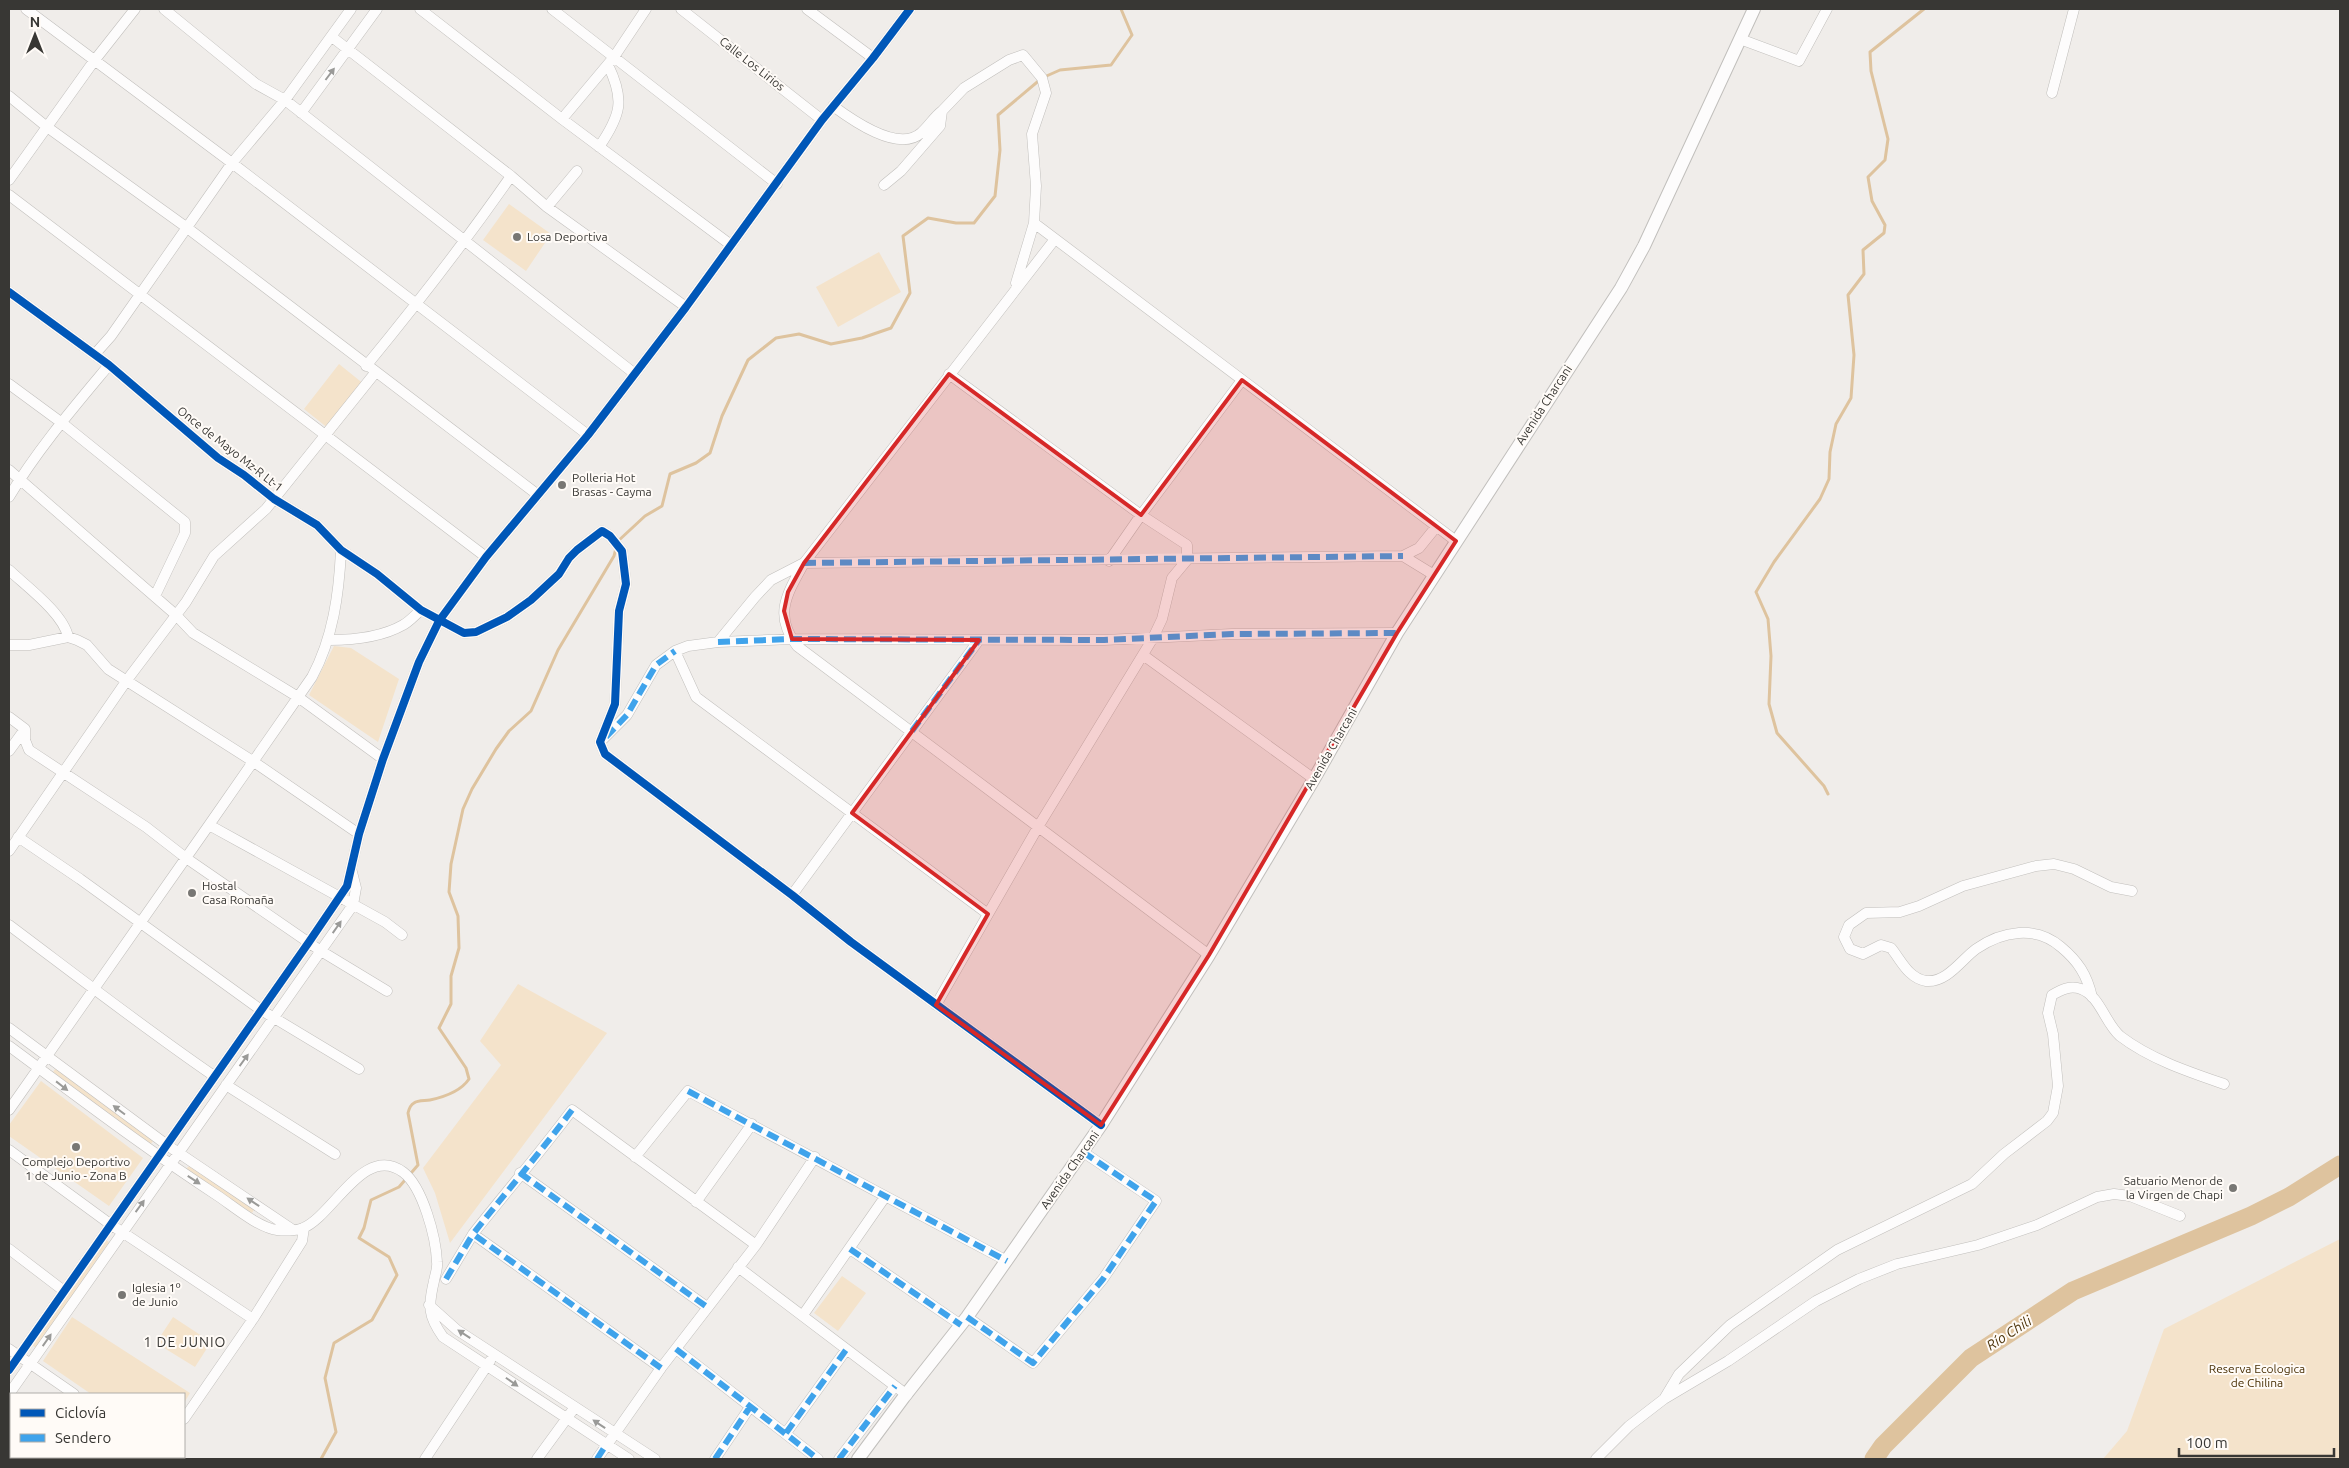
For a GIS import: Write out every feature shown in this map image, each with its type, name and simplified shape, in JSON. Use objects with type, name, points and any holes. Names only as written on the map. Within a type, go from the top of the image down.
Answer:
[{"type":"main road","name":"Avenida Charcani","points":[[858,1459],[964,1321],[1007,1261],[1101,1125],[1209,956],[1314,779],[1397,633],[1620,288],[1644,246],[1754,9]]},
{"type":"street","points":[[26,9],[232,163],[588,436]]},
{"type":"street","points":[[9,180],[94,61],[135,9]]},
{"type":"street","points":[[164,9],[256,84],[285,100],[635,374]]},
{"type":"street","points":[[95,354],[111,336],[138,294],[232,163],[285,100],[351,9]]},
{"type":"street","points":[[301,113],[378,9]]},
{"type":"street","points":[[420,9],[562,119],[731,245]]},
{"type":"street","points":[[552,9],[611,61],[777,184]]},
{"type":"street","points":[[562,119],[611,61],[646,9]]},
{"type":"street","name":"Calle Los Lirios","points":[[681,9],[822,120]]},
{"type":"street","points":[[807,9],[874,58]]},
{"type":"street","points":[[9,1370],[340,898],[352,872],[358,834],[383,759],[419,662],[439,621],[486,557],[588,436],[686,307],[822,120],[874,58],[910,9]]},
{"type":"street","points":[[1740,39],[1799,61],[1827,9]]},
{"type":"street","points":[[2052,92],[2074,9]]},
{"type":"street","points":[[332,37],[511,176],[547,208],[686,307]]},
{"type":"street","points":[[834,106],[868,128],[892,139],[908,138],[920,134],[964,88],[1009,60],[1023,55],[1042,78],[1046,93],[1032,134],[1036,186],[1034,223],[1014,289]]},
{"type":"street","points":[[599,147],[610,130],[620,100],[611,61]]},
{"type":"street","points":[[9,96],[47,127],[186,226],[366,366],[538,495]]},
{"type":"street","points":[[884,185],[901,170],[940,126],[942,111]]},
{"type":"street","points":[[547,208],[577,170]]},
{"type":"street","points":[[366,366],[465,242],[511,176]]},
{"type":"street","points":[[9,195],[486,557]]},
{"type":"street","points":[[1034,223],[1456,541]]},
{"type":"street","points":[[1055,238],[804,563],[788,592],[784,611],[785,627],[797,646],[1209,956]]},
{"type":"street","name":"Once de Mayo Mz-R Lt-1","points":[[9,292],[95,354],[218,458],[244,475],[274,499],[316,525],[341,550],[377,574],[420,610],[464,633],[476,632],[507,617],[531,600],[559,574],[568,558],[586,542],[602,532],[610,536],[622,551],[626,584],[619,611],[615,704],[600,742]]},
{"type":"street","points":[[9,497],[20,478],[109,365]]},
{"type":"street","points":[[9,851],[127,680],[176,615],[214,556],[251,525],[274,499],[375,372]]},
{"type":"street","points":[[936,1005],[1038,827],[1153,638],[1162,619],[1172,578],[1186,560],[1187,545],[1141,515],[950,374]]},
{"type":"street","points":[[1109,561],[1242,380]]},
{"type":"street","points":[[9,384],[62,423],[185,522],[185,532],[155,596]]},
{"type":"street","points":[[9,470],[155,596],[193,633],[298,697],[383,759]]},
{"type":"street","points":[[718,642],[754,597],[772,580],[804,563],[1109,561],[1403,556],[1419,548],[1436,527]]},
{"type":"street","points":[[9,1110],[254,762],[315,670],[329,640],[340,578],[341,550]]},
{"type":"street","points":[[1403,556],[1434,575]]},
{"type":"street","points":[[9,570],[46,604],[67,630],[68,637]]},
{"type":"street","points":[[329,640],[355,639],[390,630],[404,625],[420,610]]},
{"type":"street","points":[[1101,1125],[851,942],[792,895],[605,754],[600,742],[627,715],[656,666],[675,651],[688,646],[718,642],[792,639],[979,640],[1153,638],[1232,634],[1397,633]]},
{"type":"street","points":[[9,645],[28,645],[68,637],[87,645],[108,669],[254,762],[358,834]]},
{"type":"street","points":[[792,895],[979,640]]},
{"type":"street","points":[[675,651],[696,697],[988,914]]},
{"type":"street","points":[[1143,655],[1314,779]]},
{"type":"street","points":[[9,718],[25,729]]},
{"type":"street","points":[[25,729],[25,740],[29,750],[106,799],[186,858],[320,951],[387,991]]},
{"type":"street","points":[[9,751],[25,729]]},
{"type":"street","points":[[209,825],[385,922],[402,935]]},
{"type":"street","points":[[18,837],[80,879],[261,1010],[359,1069]]},
{"type":"street","points":[[2092,997],[2087,978],[2079,964],[2054,940],[2034,934],[2008,934],[1977,948],[1951,972],[1939,978],[1926,981],[1909,973],[1892,948],[1881,945],[1863,954],[1850,949],[1844,937],[1849,925],[1866,913],[1900,912],[1919,906],[1964,886],[2036,866],[2054,864],[2074,869],[2111,887],[2132,891]]},
{"type":"street","points":[[9,1394],[353,905],[356,888],[352,872]]},
{"type":"street","points":[[9,925],[146,1029],[214,1076]]},
{"type":"street","points":[[1664,1399],[1679,1374],[1730,1325],[1837,1250],[1972,1184],[2004,1154],[2047,1122],[2053,1113],[2058,1086],[2048,1004],[2052,995],[2066,987],[2081,989],[2092,997],[2118,1034],[2138,1048],[2187,1071],[2224,1084]]},
{"type":"street","points":[[9,1028],[167,1145],[298,1229],[302,1241],[253,1319],[185,1418]]},
{"type":"street","points":[[9,1046],[158,1157],[264,1226],[276,1230],[298,1229],[315,1220],[364,1172],[379,1166],[391,1167],[402,1171],[417,1187],[434,1243],[438,1264],[429,1305],[433,1322],[444,1337],[629,1459]]},
{"type":"street","points":[[226,1085],[336,1154]]},
{"type":"street","points":[[635,1157],[688,1091],[1007,1261]]},
{"type":"street","points":[[446,1279],[473,1234],[520,1173],[537,1157],[572,1110],[756,1245]]},
{"type":"street","points":[[696,1202],[752,1124]]},
{"type":"street","points":[[9,1150],[110,1224],[253,1319]]},
{"type":"street","points":[[850,1249],[1033,1363],[1103,1279],[1156,1201],[1083,1152]]},
{"type":"street","points":[[597,1459],[661,1368],[756,1245],[815,1157]]},
{"type":"street","points":[[520,1173],[707,1307]]},
{"type":"street","points":[[1596,1459],[1629,1426],[1664,1399],[1728,1362],[1816,1301],[1859,1279],[1897,1264],[1978,1245],[2038,1225],[2097,1197],[2114,1194],[2130,1196],[2180,1216]]},
{"type":"street","points":[[803,1315],[885,1197]]},
{"type":"street","points":[[473,1234],[661,1368]]},
{"type":"street","points":[[9,1249],[64,1290]]},
{"type":"street","points":[[738,1267],[907,1395]]},
{"type":"street","points":[[429,1305],[457,1330],[655,1459]]},
{"type":"street","points":[[9,1349],[73,1393]]},
{"type":"street","points":[[676,1349],[818,1459]]},
{"type":"street","points":[[786,1433],[846,1350]]},
{"type":"street","points":[[425,1459],[495,1354]]},
{"type":"street","points":[[839,1459],[895,1386]]},
{"type":"street","points":[[537,1459],[575,1407]]},
{"type":"street","points":[[714,1459],[750,1407]]},
{"type":"highlighted area","points":[[949,374],[1141,515],[1242,380],[1456,541],[1397,633],[1209,955],[1101,1125],[936,1005],[988,914],[852,813],[979,640],[792,639],[784,611],[788,592],[804,563]]},
{"type":"green space","name":"Losa Deportiva","points":[[509,204],[551,234],[526,271],[483,240]]},
{"type":"green space","points":[[879,252],[901,292],[838,327],[816,287]]},
{"type":"green space","points":[[339,364],[365,385],[334,433],[304,409]]},
{"type":"green space","points":[[334,646],[351,648],[399,679],[378,742],[309,695]]},
{"type":"green space","points":[[518,984],[607,1033],[450,1243],[435,1193],[423,1168],[501,1065],[480,1041]]},
{"type":"green space","points":[[56,1068],[153,1141],[150,1145],[53,1072]]},
{"type":"green space","name":"Complejo Deportivo 1 de Junio - Zona B","points":[[41,1081],[143,1158],[109,1206],[9,1136],[9,1125]]},
{"type":"green space","points":[[189,1166],[255,1208],[252,1213],[185,1170]]},
{"type":"green space","points":[[105,1239],[109,1242],[36,1348],[32,1345]]},
{"type":"green space","name":"Reserva Ecologica de Chilina","points":[[2340,1239],[2340,1459],[2103,1459],[2127,1431],[2164,1329]]},
{"type":"green space","points":[[842,1276],[866,1293],[838,1331],[814,1313]]},
{"type":"green space","points":[[72,1317],[190,1393],[185,1401],[185,1393],[90,1393],[43,1361]]},
{"type":"green space","points":[[173,1317],[211,1342],[195,1367],[156,1343]]},
{"type":"waterway","points":[[617,542],[645,516],[662,506],[670,474],[696,463],[710,453],[722,416],[748,360],[776,338],[799,334],[831,344],[862,338],[891,328],[910,293],[903,236],[928,218],[956,223],[974,223],[995,196],[1000,150],[998,115],[1042,78],[1060,70],[1111,65],[1132,35],[1121,9]]},
{"type":"waterway","points":[[1828,794],[1824,786],[1777,733],[1769,704],[1771,656],[1768,619],[1756,592],[1774,562],[1820,499],[1829,479],[1830,452],[1836,424],[1851,398],[1854,355],[1848,295],[1864,274],[1863,250],[1884,233],[1885,225],[1872,201],[1868,177],[1885,160],[1888,139],[1871,71],[1870,52],[1924,9]]},
{"type":"waterway","points":[[321,1459],[336,1432],[325,1378],[334,1343],[372,1320],[397,1275],[389,1257],[359,1238],[364,1228],[371,1200],[399,1187],[418,1165],[408,1113],[412,1105],[417,1101],[435,1099],[452,1093],[462,1087],[469,1079],[466,1068],[439,1028],[451,1004],[451,976],[459,948],[458,916],[449,892],[451,864],[463,809],[472,789],[496,749],[509,731],[531,711],[558,650],[614,556],[616,548]]},
{"type":"waterway","name":"Río Chili","points":[[1874,1459],[1883,1446],[1971,1358],[2073,1291],[2251,1216],[2289,1197],[2340,1165]]},
{"type":"marked path","points":[[804,563],[1403,556]]},
{"type":"marked path","points":[[718,642],[792,639],[1104,640],[1232,634],[1397,633]]},
{"type":"marked path","points":[[912,731],[979,640]]},
{"type":"marked path","points":[[606,737],[627,715],[656,665],[675,651]]},
{"type":"marked path","points":[[688,1091],[1007,1261]]},
{"type":"marked path","points":[[572,1110],[473,1234],[661,1368]]},
{"type":"marked path","points":[[967,1317],[1033,1363],[1103,1279],[1156,1201],[1083,1152]]},
{"type":"marked path","points":[[520,1173],[707,1307]]},
{"type":"marked path","points":[[446,1279],[473,1234]]},
{"type":"marked path","points":[[850,1249],[961,1325]]},
{"type":"marked path","points":[[676,1349],[818,1459]]},
{"type":"marked path","points":[[786,1433],[846,1350]]},
{"type":"marked path","points":[[839,1459],[895,1386]]},
{"type":"marked path","points":[[715,1459],[750,1407]]},
{"type":"marked path","points":[[597,1459],[606,1445]]},
{"type":"cycle path","points":[[9,1370],[347,886],[359,834],[383,759],[419,662],[439,621],[486,557],[588,435],[686,307],[822,120],[910,9]]},
{"type":"cycle path","points":[[9,292],[109,365],[218,458],[244,475],[274,499],[317,525],[341,550],[377,574],[421,610],[464,633],[476,632],[507,617],[531,600],[559,574],[569,558],[577,550],[602,531],[610,536],[622,551],[626,584],[619,611],[615,704],[600,742],[605,754],[792,895],[851,942],[1101,1125]]},
{"type":"place","name":"Losa Deportiva","points":[[517,237]]},
{"type":"place","name":"Polleria Hot Brasas - Cayma","points":[[562,485]]},
{"type":"place","name":"Hostal Casa Romaña","points":[[192,893]]},
{"type":"place","name":"Complejo Deportivo 1 de Junio - Zona B","points":[[76,1147]]},
{"type":"place","name":"Satuario Menor de la Virgen de Chapi","points":[[2233,1188]]},
{"type":"place","name":"Iglesia 1º de Junio","points":[[122,1295]]},
{"type":"district","name":"1 DE JUNIO","points":[[185,1342]]}]
